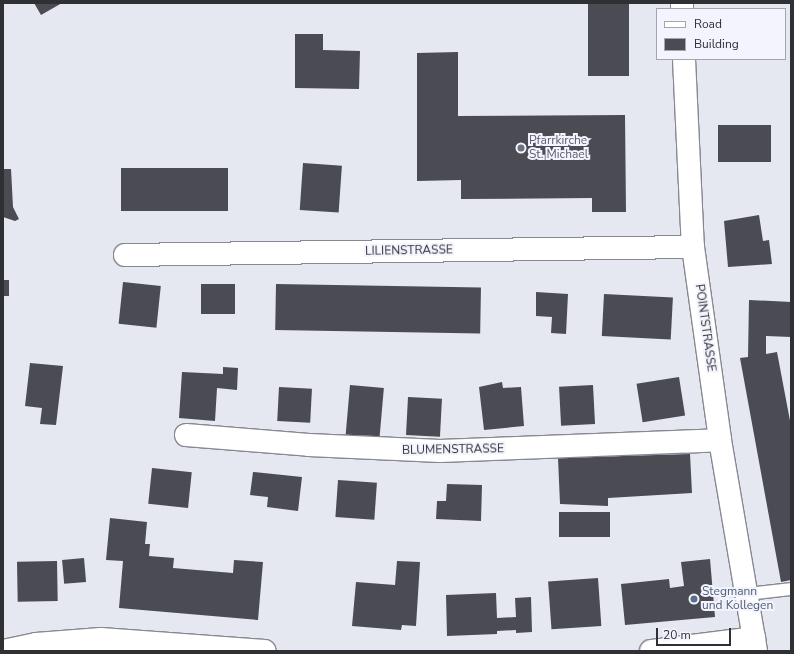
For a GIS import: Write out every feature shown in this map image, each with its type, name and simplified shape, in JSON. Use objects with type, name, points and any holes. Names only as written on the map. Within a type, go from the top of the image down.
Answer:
[{"type":"street","name":"POINTSTRASSE","points":[[684,60],[693,247],[720,440],[755,644]]},
{"type":"street","name":"LILIENSTRASSE","points":[[125,255],[693,247]]},
{"type":"street","name":"BLUMENSTRASSE","points":[[186,435],[309,446],[440,451],[720,440]]},
{"type":"street","points":[[3,651],[36,644],[101,639],[265,651]]},
{"type":"street","points":[[651,651],[755,644]]},
{"type":"lane","points":[[746,594],[791,589]]},
{"type":"building","points":[[34,3],[62,3],[41,15]]},
{"type":"building","points":[[588,3],[629,3],[629,76],[588,76]]},
{"type":"building","points":[[295,34],[323,34],[323,50],[360,51],[359,89],[295,88]]},
{"type":"building","name":"Pfarrkirche St. Michael","points":[[458,52],[458,116],[625,115],[626,212],[592,212],[592,198],[461,199],[461,180],[417,181],[417,53]]},
{"type":"building","points":[[718,125],[771,125],[771,162],[718,162]]},
{"type":"building","points":[[303,163],[342,166],[339,213],[300,210]]},
{"type":"building","points":[[121,168],[228,168],[228,211],[121,211]]},
{"type":"building","points":[[3,169],[11,169],[13,207],[19,219],[15,221],[3,217]]},
{"type":"building","points":[[759,215],[763,241],[769,240],[772,264],[728,267],[724,221]]},
{"type":"building","points":[[3,280],[9,280],[9,296],[3,296]]},
{"type":"building","points":[[123,282],[161,286],[156,328],[119,324]]},
{"type":"building","points":[[201,284],[235,284],[235,314],[201,314]]},
{"type":"building","points":[[276,284],[481,288],[480,334],[275,330]]},
{"type":"building","points":[[536,292],[568,294],[566,334],[551,333],[552,317],[536,316]]},
{"type":"building","points":[[604,294],[673,298],[671,340],[602,336]]},
{"type":"building","points":[[749,300],[791,302],[791,337],[766,336],[766,354],[777,352],[791,426],[791,580],[781,582],[740,358],[748,357]]},
{"type":"building","points":[[30,363],[63,366],[56,425],[40,424],[42,408],[25,406]]},
{"type":"building","points":[[223,367],[238,368],[237,390],[217,388],[215,421],[179,418],[182,372],[223,374]]},
{"type":"building","points":[[679,377],[685,416],[643,422],[637,384]]},
{"type":"building","points":[[502,382],[503,388],[521,387],[524,426],[484,430],[479,387]]},
{"type":"building","points":[[350,385],[384,388],[380,438],[346,435]]},
{"type":"building","points":[[593,385],[595,424],[561,426],[559,387]]},
{"type":"building","points":[[279,387],[312,389],[310,423],[277,421]]},
{"type":"building","points":[[408,397],[442,399],[440,437],[406,435]]},
{"type":"building","points":[[690,454],[692,493],[608,498],[608,506],[560,504],[558,458]]},
{"type":"building","points":[[152,468],[192,472],[188,508],[148,504]]},
{"type":"building","points":[[253,472],[302,477],[298,511],[267,507],[268,497],[250,495]]},
{"type":"building","points":[[338,480],[377,483],[374,520],[335,517]]},
{"type":"building","points":[[447,484],[482,485],[481,521],[436,519],[437,501],[446,501]]},
{"type":"building","points":[[559,512],[610,512],[610,537],[559,537]]},
{"type":"building","points":[[110,518],[147,522],[145,544],[150,544],[149,556],[174,558],[173,568],[233,573],[234,560],[263,562],[258,620],[119,608],[123,561],[106,560]]},
{"type":"building","points":[[84,558],[86,582],[64,584],[62,560]]},
{"type":"building","points":[[710,559],[715,617],[625,625],[621,584],[669,579],[670,588],[684,586],[681,562]]},
{"type":"building","points":[[57,561],[58,601],[18,602],[17,562]]},
{"type":"building","points":[[397,561],[420,562],[416,626],[402,625],[401,630],[352,626],[356,582],[395,585]]},
{"type":"building","points":[[598,578],[601,626],[551,629],[548,581]]},
{"type":"building","points":[[496,593],[497,618],[516,617],[515,598],[531,597],[532,632],[516,633],[516,630],[497,631],[497,634],[447,636],[446,595]]},
{"type":"place","name":"Pfarrkirche St. Michael","points":[[521,148]]},
{"type":"place","name":"Stegmann und Kollegen","points":[[694,599]]}]
